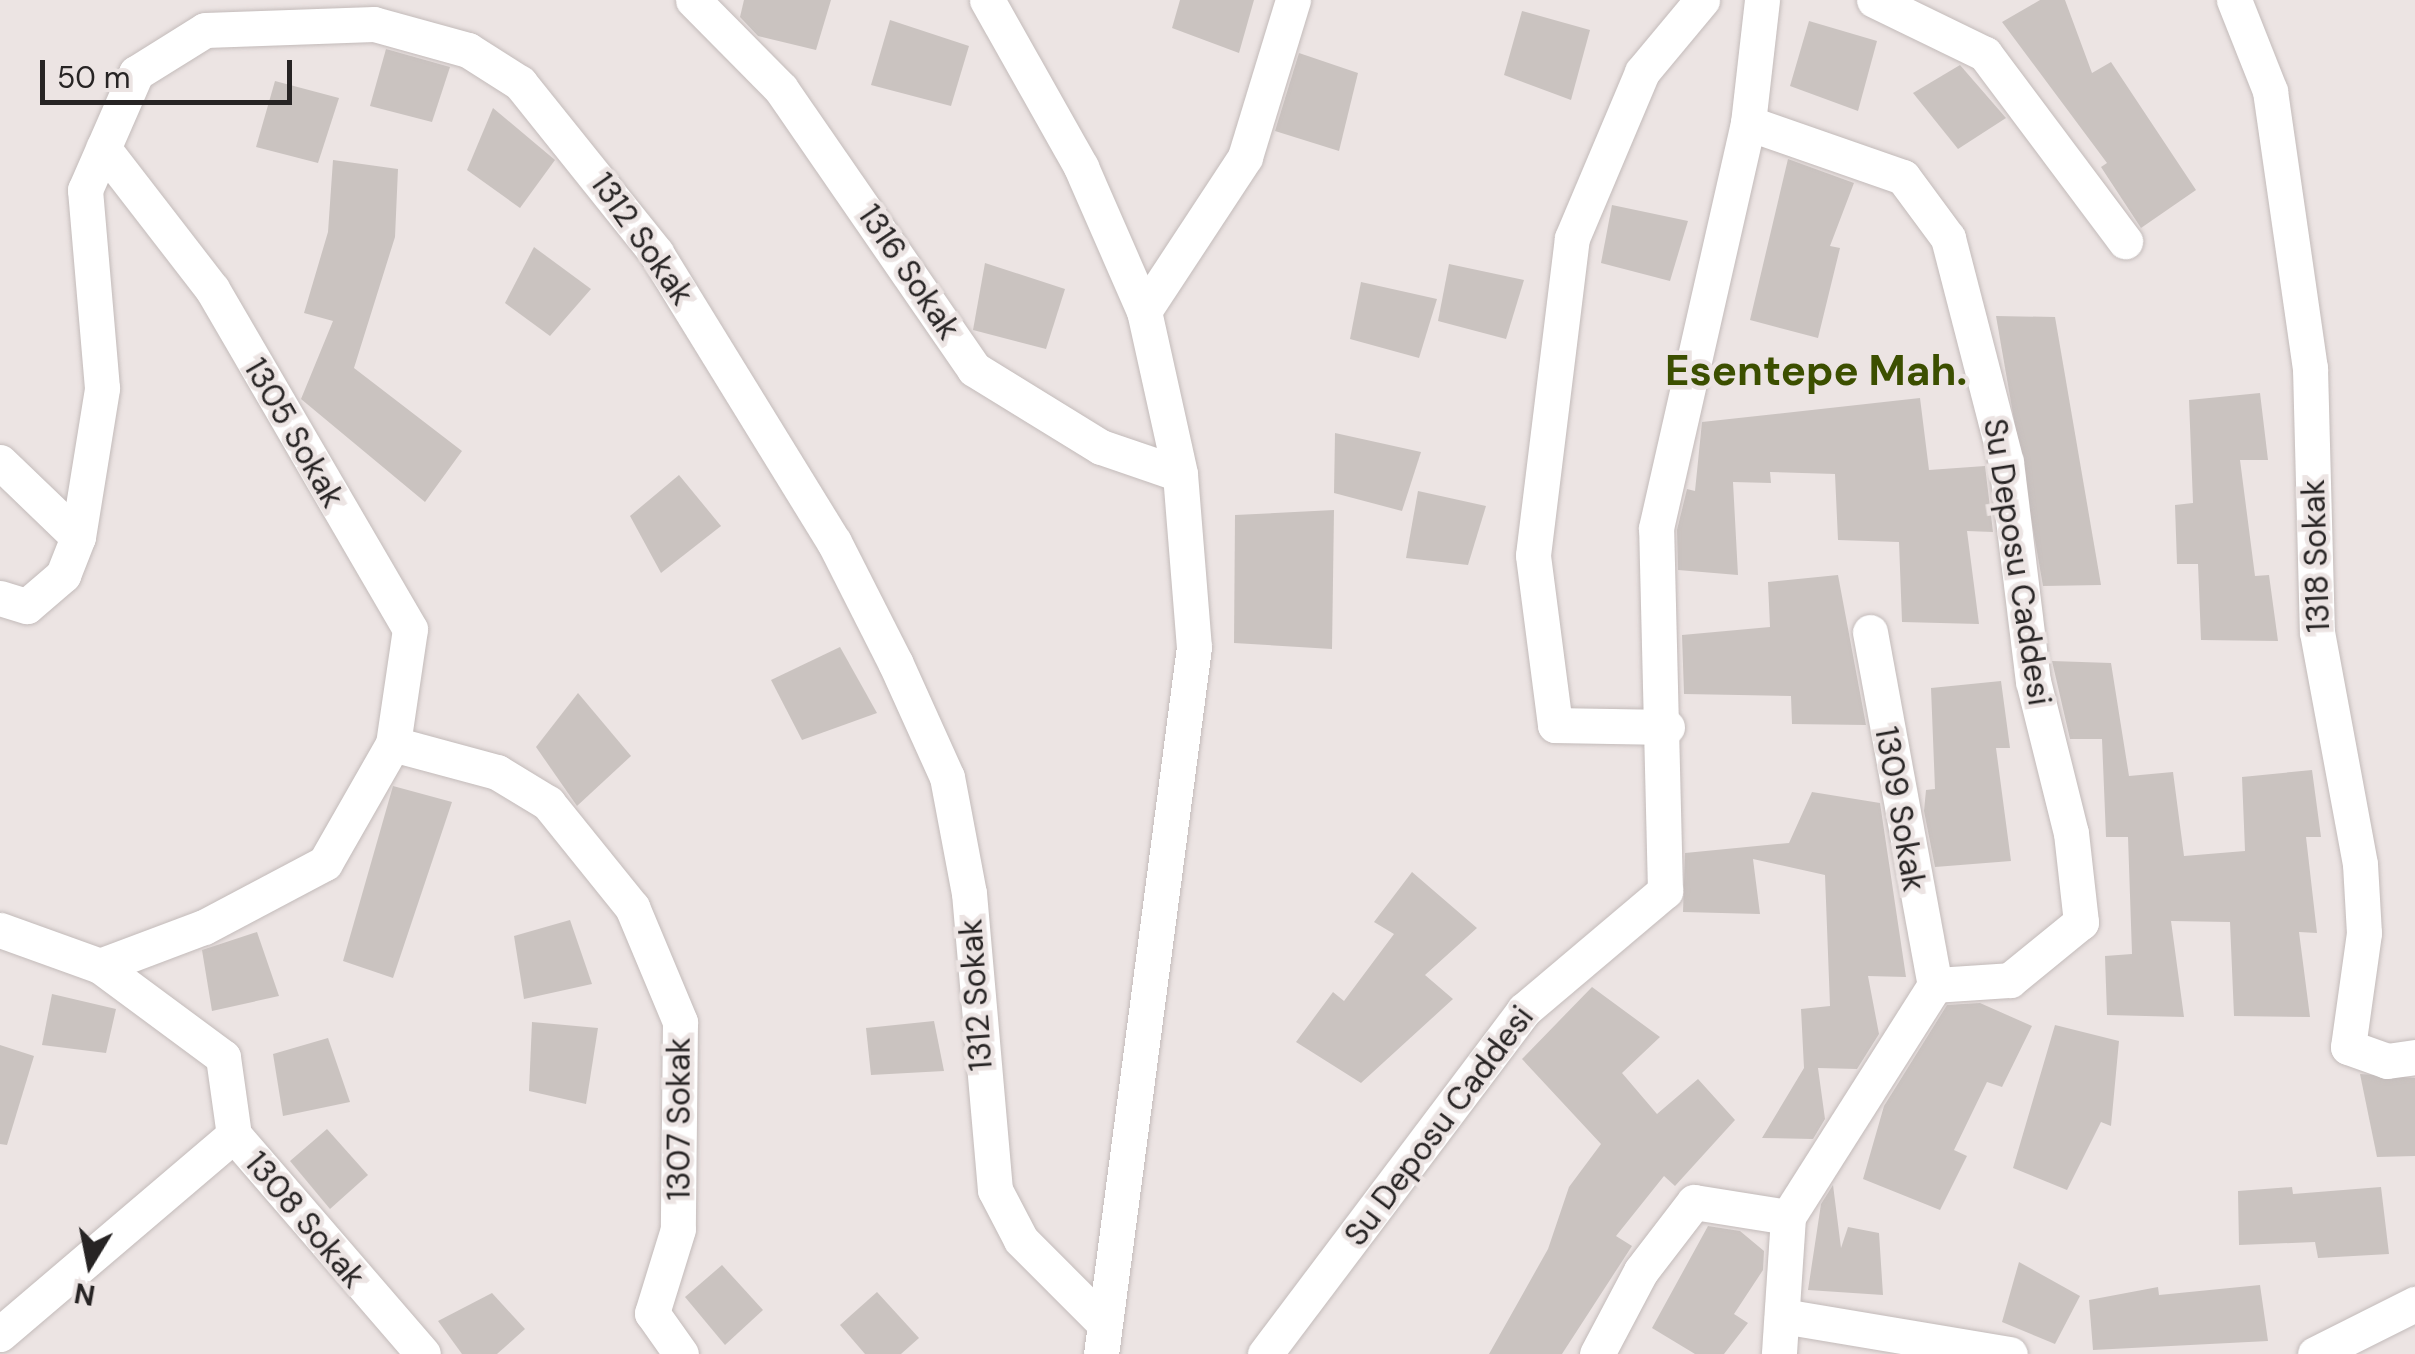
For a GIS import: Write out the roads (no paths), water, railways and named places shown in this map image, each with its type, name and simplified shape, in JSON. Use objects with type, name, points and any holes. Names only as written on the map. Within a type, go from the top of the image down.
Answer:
[{"type":"street","name":"1316 Sokak","points":[[692,0],[780,89],[974,369],[1100,447],[1180,474]]},
{"type":"street","points":[[987,0],[1081,167],[1144,311],[1180,474],[1194,647],[1100,1318],[1101,1354]]},
{"type":"street","points":[[1144,311],[1245,158],[1293,0]]},
{"type":"street","points":[[1667,728],[1555,725],[1533,555],[1572,238],[1642,72],[1702,0]]},
{"type":"street","points":[[1748,123],[1762,0]]},
{"type":"street","points":[[1874,0],[1985,54],[2125,242]]},
{"type":"street","name":"1318 Sokak","points":[[2234,0],[2270,91],[2310,368],[2317,632],[2360,864],[2364,933],[2348,1046],[2388,1061],[2415,1057]]},
{"type":"street","name":"1312 Sokak","points":[[0,598],[27,606],[63,574],[78,537],[102,388],[85,190],[136,73],[205,30],[275,24],[374,24],[468,50],[520,83],[562,126],[676,284],[834,542],[895,662],[946,777],[969,893],[996,1190],[1022,1240],[1100,1318]]},
{"type":"street","name":"Su Deposu Caddesi","points":[[1265,1354],[1524,1010],[1665,891],[1667,728],[1656,528],[1748,123],[1903,176],[1948,238],[2006,462],[2033,681],[2071,834],[2081,922],[2010,980],[1935,984]]},
{"type":"street","name":"1305 Sokak","points":[[102,148],[212,289],[410,630],[393,744]]},
{"type":"street","points":[[0,462],[78,537]]},
{"type":"street","name":"1309 Sokak","points":[[1870,632],[1935,984]]},
{"type":"street","points":[[100,966],[204,927],[326,863],[393,744]]},
{"type":"street","name":"1307 Sokak","points":[[393,744],[497,772],[548,802],[632,907],[680,1022],[678,1229],[652,1313],[680,1354]]},
{"type":"street","points":[[0,930],[100,966],[223,1057],[234,1134]]},
{"type":"street","points":[[1779,1354],[1788,1217],[1935,984]]},
{"type":"street","name":"1308 Sokak","points":[[0,1334],[234,1134],[423,1354]]},
{"type":"street","points":[[1597,1354],[1694,1202],[1788,1217]]},
{"type":"street","points":[[2314,1354],[2415,1304]]},
{"type":"street","points":[[1782,1316],[2010,1354]]},
{"type":"district","name":"Esentepe Mah.","points":[[1816,371]]}]
